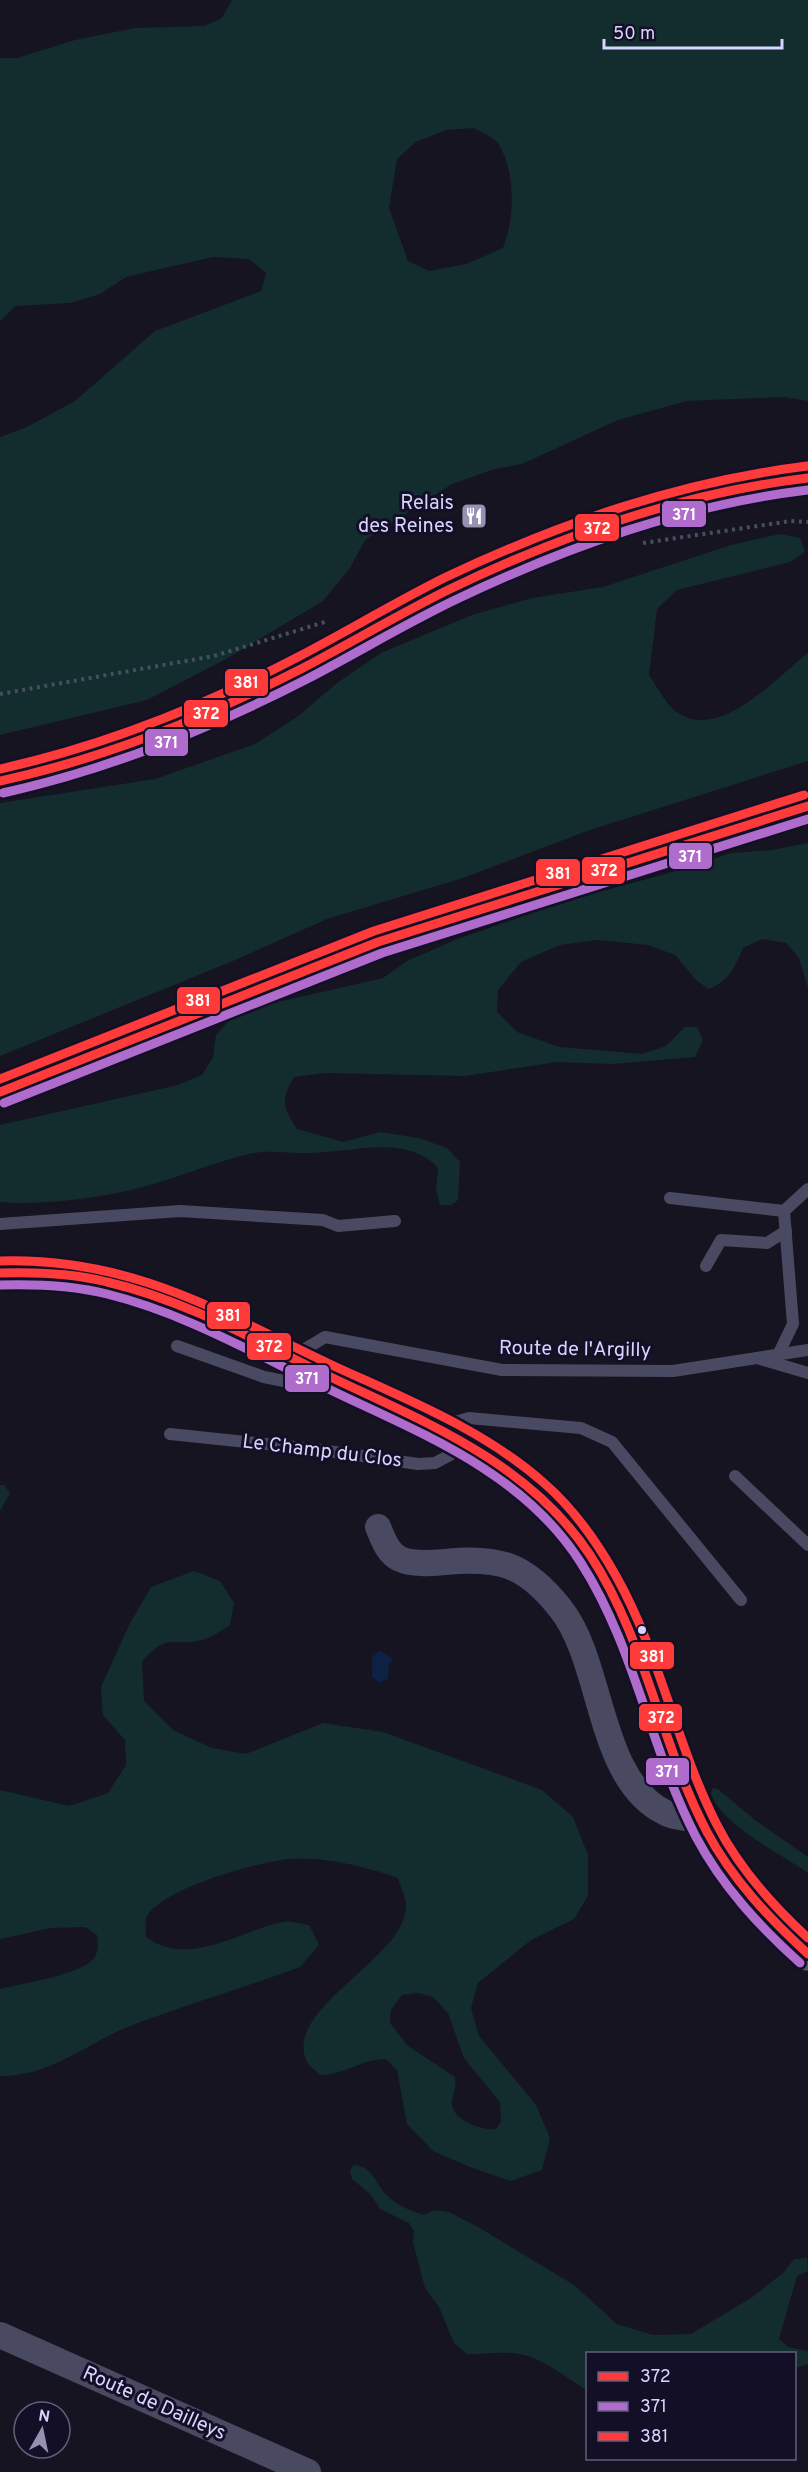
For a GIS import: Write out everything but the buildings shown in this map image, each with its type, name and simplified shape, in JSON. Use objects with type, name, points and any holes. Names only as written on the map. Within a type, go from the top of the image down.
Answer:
[{"type":"main road","points":[[0,781],[85,760],[166,731],[282,679],[448,590],[604,523],[707,495],[808,478]]},
{"type":"main road","points":[[0,1092],[378,942],[808,806]]},
{"type":"main road","points":[[0,1273],[54,1274],[125,1286],[175,1304],[438,1427],[509,1468],[539,1493],[590,1553],[615,1599],[642,1659],[666,1732],[701,1820],[742,1884],[764,1912],[808,1954]]},
{"type":"street","points":[[378,1527],[387,1547],[399,1559],[412,1562],[468,1560],[495,1562],[515,1568],[536,1581],[565,1613],[581,1642],[606,1728],[628,1776],[641,1794],[656,1808],[669,1814],[701,1820]]},
{"type":"street","name":"Route de Dailleys","points":[[0,2335],[308,2472]]},
{"type":"lane","points":[[670,1198],[784,1211],[808,1189]]},
{"type":"lane","points":[[0,1224],[180,1211],[323,1220],[338,1226],[395,1221]]},
{"type":"lane","points":[[778,1354],[794,1324],[784,1211]]},
{"type":"lane","points":[[706,1266],[721,1240],[767,1243],[786,1231]]},
{"type":"lane","name":"Route de l'Argilly","points":[[292,1358],[325,1337],[502,1370],[673,1371],[808,1350]]},
{"type":"lane","points":[[177,1346],[264,1377],[299,1384],[322,1373]]},
{"type":"lane","name":"Route de l'Argilly","points":[[756,1358],[808,1372]]},
{"type":"lane","points":[[438,1427],[469,1418],[581,1428],[612,1442],[741,1600]]},
{"type":"lane","name":"Le Champ du Clos","points":[[170,1434],[314,1449],[418,1464],[435,1463],[469,1445]]},
{"type":"lane","points":[[735,1476],[808,1545]]},
{"type":"path","points":[[640,543],[791,521],[808,522]]},
{"type":"path","points":[[0,694],[214,656],[332,622]]},
{"type":"green space","points":[[232,0],[808,0],[808,401],[784,397],[687,401],[618,420],[522,464],[495,469],[452,484],[365,540],[350,568],[323,601],[226,659],[147,700],[0,735],[0,437],[27,427],[75,401],[155,331],[261,291],[266,273],[249,259],[213,257],[126,277],[100,294],[70,303],[16,306],[0,321],[0,58],[17,58],[75,40],[135,28],[204,26],[222,18]],"holes":[[[474,128],[498,143],[508,167],[512,195],[507,236],[503,248],[466,264],[429,271],[408,261],[389,208],[397,159],[416,142],[446,130]]]},
{"type":"green space","points":[[780,534],[800,538],[805,552],[790,562],[677,590],[657,609],[649,675],[673,709],[690,718],[708,720],[727,714],[745,704],[808,653],[808,761],[587,831],[463,878],[327,919],[233,961],[0,1056],[0,803],[155,779],[255,744],[297,717],[337,683],[381,653],[472,615],[532,598],[603,587],[731,545]]},
{"type":"green space","points":[[808,843],[808,988],[799,958],[786,943],[762,939],[743,948],[726,978],[709,989],[697,981],[675,955],[648,945],[597,940],[560,945],[521,962],[498,990],[497,1012],[517,1032],[559,1047],[642,1054],[666,1046],[685,1027],[697,1027],[703,1040],[695,1057],[612,1064],[557,1062],[465,1076],[325,1073],[294,1077],[285,1098],[285,1104],[297,1129],[343,1142],[380,1132],[419,1138],[447,1148],[460,1162],[458,1200],[451,1205],[440,1205],[436,1189],[438,1168],[411,1151],[379,1147],[312,1153],[249,1154],[118,1193],[37,1203],[0,1202],[0,1125],[178,1085],[202,1075],[213,1057],[216,1035],[231,1018],[265,1005],[383,978],[407,961],[455,940],[572,899],[666,874],[731,853],[772,850]]},
{"type":"green space","points":[[0,1485],[4,1485],[10,1493],[0,1511]]},
{"type":"green space","points":[[194,1571],[220,1581],[234,1603],[230,1625],[221,1631],[195,1642],[166,1643],[151,1652],[142,1662],[144,1701],[173,1730],[212,1748],[246,1754],[323,1723],[383,1732],[542,1790],[573,1817],[588,1855],[588,1896],[574,1919],[531,1940],[478,1983],[471,2008],[479,2036],[536,2105],[550,2138],[542,2170],[511,2181],[433,2151],[407,2124],[397,2070],[386,2059],[320,2075],[308,2064],[304,2042],[312,2022],[327,2003],[388,1944],[401,1925],[406,1905],[398,1878],[344,1863],[316,1859],[289,1859],[255,1865],[189,1887],[155,1907],[146,1918],[146,1937],[162,1946],[178,1949],[195,1949],[213,1945],[282,1922],[309,1925],[319,1945],[300,1967],[135,2024],[37,2071],[0,2076],[0,1989],[51,1978],[78,1969],[94,1958],[98,1944],[97,1935],[85,1927],[51,1928],[0,1939],[0,1790],[69,1806],[108,1793],[126,1765],[125,1740],[103,1715],[101,1687],[130,1623],[151,1587]],"holes":[[[418,1993],[433,1997],[448,2013],[464,2058],[500,2102],[501,2122],[496,2129],[477,2127],[458,2116],[452,2105],[455,2077],[408,2046],[390,2023],[391,2010],[402,1995]]]},
{"type":"green space","points":[[713,1788],[718,1789],[755,1820],[808,1857],[808,1873],[753,1838],[726,1816],[711,1793]]},
{"type":"green space","points":[[353,2165],[364,2168],[387,2196],[413,2211],[424,2215],[434,2210],[449,2212],[478,2227],[574,2285],[617,2324],[653,2335],[691,2334],[751,2298],[784,2272],[794,2259],[807,2258],[808,2271],[797,2276],[779,2339],[788,2347],[808,2351],[808,2364],[796,2368],[796,2352],[586,2352],[586,2389],[546,2364],[528,2356],[506,2353],[467,2354],[454,2343],[439,2307],[425,2288],[413,2242],[414,2231],[409,2223],[380,2209],[370,2194],[352,2179],[350,2172]]},
{"type":"water","points":[[380,1650],[393,1659],[389,1665],[388,1678],[380,1683],[372,1677],[372,1657]]},
{"type":"transit line","name":"381","points":[[0,769],[115,737],[188,709],[261,676],[444,578],[576,523],[666,494],[759,473],[807,466]]},
{"type":"transit line","name":"372","points":[[0,781],[78,761],[192,720],[301,669],[450,589],[580,534],[669,505],[761,485],[808,478]]},
{"type":"transit line","name":"371","points":[[3,793],[121,760],[234,715],[455,600],[584,545],[627,530],[716,506],[808,490]]},
{"type":"transit line","name":"381","points":[[0,1079],[374,931],[804,795]]},
{"type":"transit line","name":"372","points":[[0,1092],[378,942],[808,806]]},
{"type":"transit line","name":"371","points":[[4,1103],[382,953],[808,819]]},
{"type":"transit line","name":"381","points":[[0,1261],[48,1262],[92,1268],[175,1292],[418,1404],[496,1447],[544,1483],[575,1515],[593,1538],[616,1576],[645,1636],[702,1793],[725,1839],[757,1885],[808,1938]]},
{"type":"transit line","name":"372","points":[[0,1273],[54,1274],[94,1279],[134,1289],[188,1309],[430,1424],[502,1467],[534,1492],[564,1521],[590,1555],[609,1588],[639,1657],[691,1798],[717,1849],[752,1897],[808,1954]]},
{"type":"transit line","name":"371","points":[[0,1285],[54,1286],[94,1291],[134,1302],[187,1321],[461,1454],[495,1476],[527,1501],[556,1530],[581,1563],[600,1595],[629,1663],[666,1769],[706,1855],[742,1904],[800,1963]]},
{"type":"place","name":"Relais des Reines","points":[[474,516]]}]
